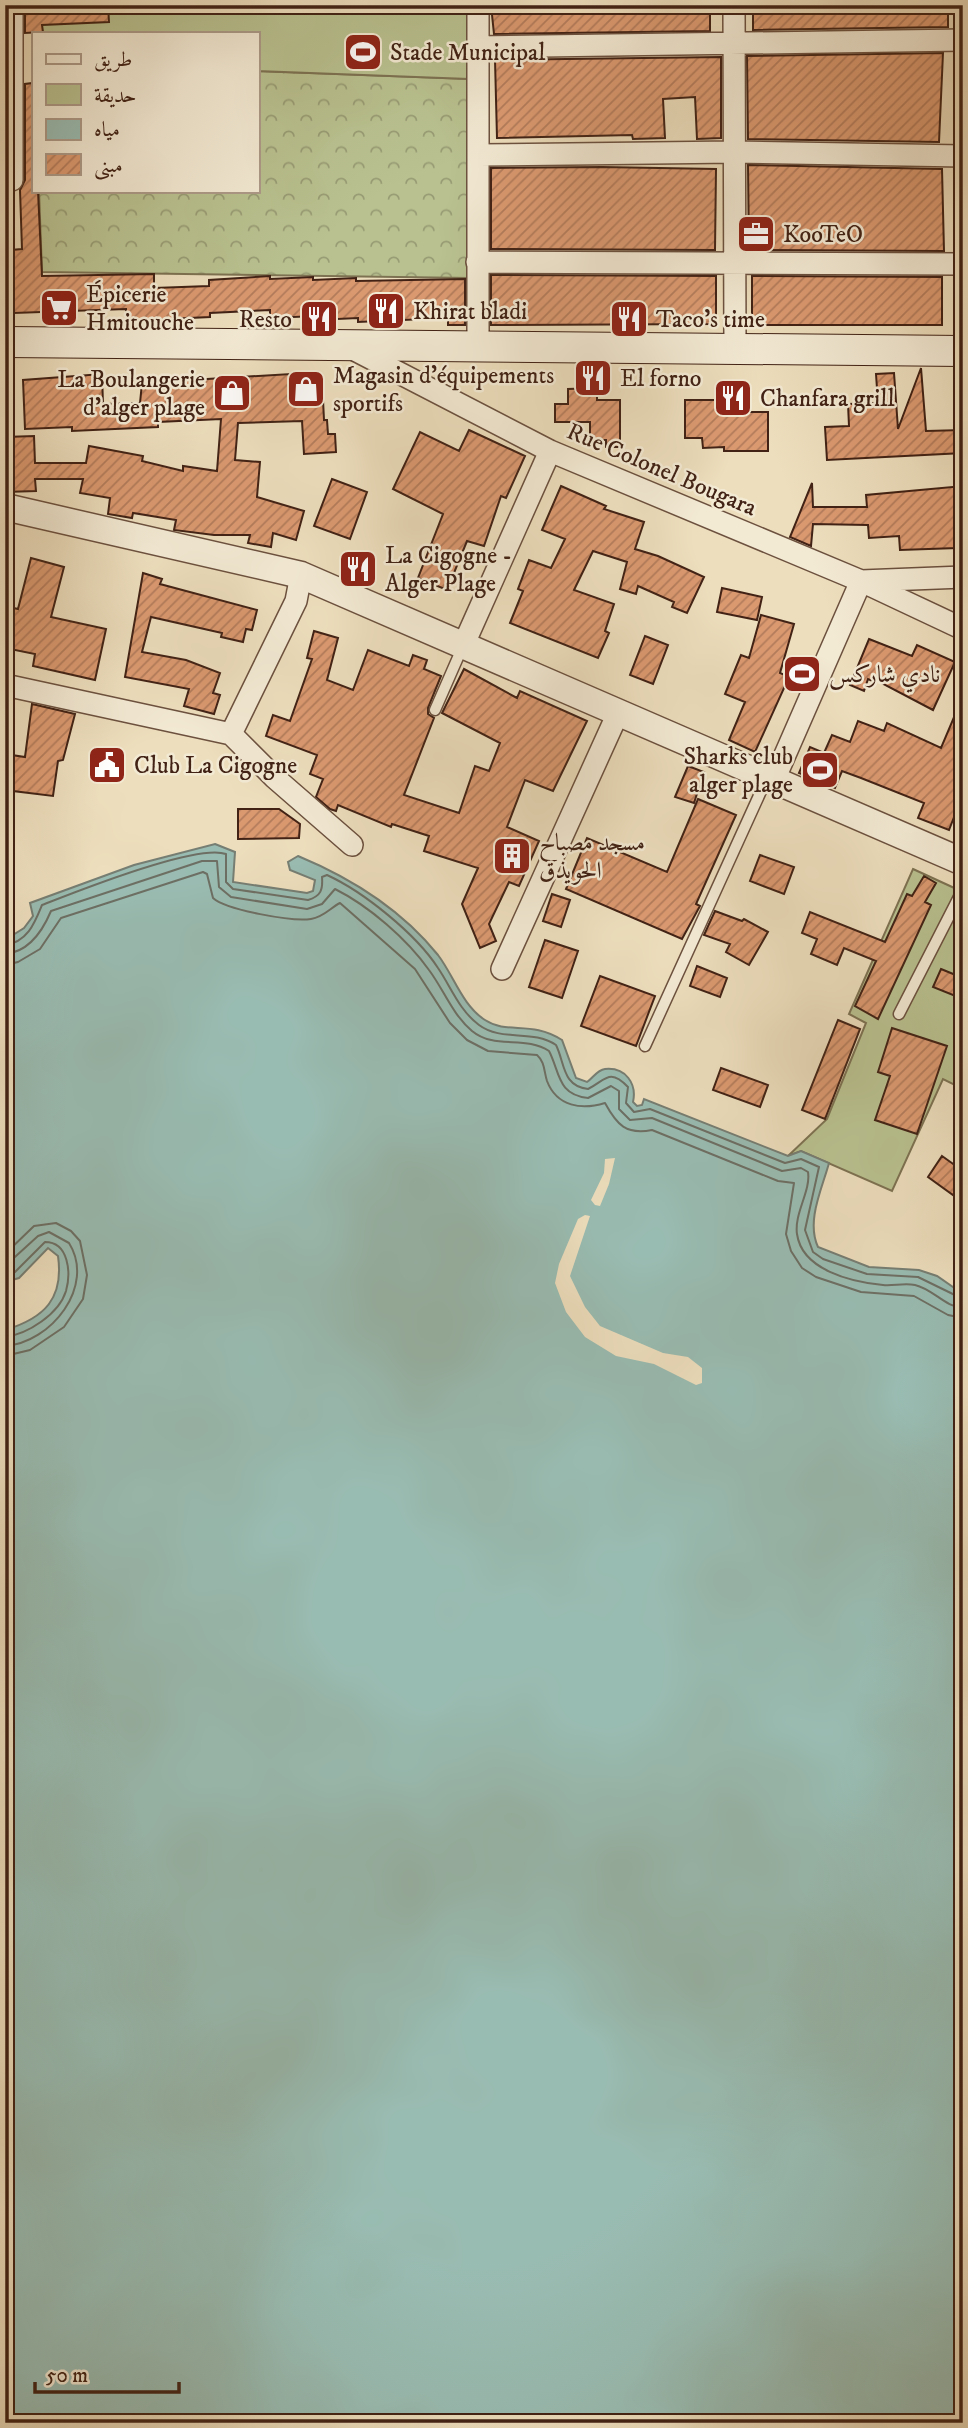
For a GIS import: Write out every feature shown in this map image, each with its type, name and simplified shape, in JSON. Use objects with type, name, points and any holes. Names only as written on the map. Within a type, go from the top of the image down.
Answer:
[{"type":"main road","points":[[5,342],[963,351]]},
{"type":"street","points":[[5,181],[12,180],[12,5]]},
{"type":"street","points":[[478,5],[478,347]]},
{"type":"street","points":[[734,5],[735,349]]},
{"type":"street","points":[[477,47],[963,40]]},
{"type":"street","points":[[479,155],[734,152],[963,156]]},
{"type":"street","points":[[477,262],[963,264]]},
{"type":"street","name":"Rue Colonel Bougara","points":[[346,345],[550,451],[861,581],[963,629]]},
{"type":"street","points":[[464,646],[550,451]]},
{"type":"street","points":[[5,507],[301,575],[963,862]]},
{"type":"street","points":[[232,734],[296,601],[301,575]]},
{"type":"street","points":[[771,778],[861,581],[963,577]]},
{"type":"street","points":[[5,685],[232,734],[275,778],[352,845]]},
{"type":"street","points":[[502,969],[618,713]]},
{"type":"lane","points":[[435,710],[464,646]]},
{"type":"lane","points":[[645,1046],[771,778]]},
{"type":"lane","points":[[899,1014],[963,889]]},
{"type":"green space","name":"Stade Municipal","points":[[34,5],[468,5],[469,79],[259,71],[259,32],[34,32]]},
{"type":"green space","points":[[259,71],[469,79],[469,278],[42,272],[39,192],[259,192]]},
{"type":"green space","points":[[913,869],[963,892],[963,1089],[943,1079],[892,1191],[801,1151],[788,1156],[827,1119],[866,1023],[849,1014]]},
{"type":"water","points":[[215,844],[235,852],[233,882],[307,893],[313,891],[315,880],[290,870],[288,862],[298,856],[337,874],[374,896],[424,938],[444,963],[477,1014],[502,1027],[540,1031],[562,1040],[576,1078],[587,1082],[602,1070],[619,1071],[631,1083],[633,1102],[637,1106],[642,1105],[644,1099],[788,1156],[801,1151],[829,1163],[814,1216],[818,1247],[869,1267],[919,1270],[937,1276],[963,1294],[963,2423],[5,2423],[5,1330],[31,1319],[49,1304],[58,1284],[59,1271],[58,1256],[48,1248],[19,1278],[5,1282],[5,940],[24,928],[33,916],[30,903],[134,865]]},
{"type":"pier","points":[[615,1158],[600,1206],[595,1205],[591,1200],[604,1173],[605,1159]]},
{"type":"pier","points":[[585,1215],[590,1216],[570,1276],[585,1307],[600,1326],[663,1353],[688,1357],[702,1368],[702,1383],[696,1385],[654,1364],[616,1356],[585,1337],[566,1312],[555,1283],[559,1264],[578,1219]]},
{"type":"building","points":[[108,5],[109,22],[42,25],[43,32],[25,33],[25,6]]},
{"type":"building","points":[[491,5],[710,5],[710,31],[494,34]]},
{"type":"building","points":[[753,5],[948,5],[948,27],[753,30]]},
{"type":"building","points":[[943,53],[939,142],[748,139],[747,56]]},
{"type":"building","points":[[721,57],[721,138],[697,139],[695,97],[663,99],[665,138],[633,139],[632,135],[497,138],[495,60]]},
{"type":"building","points":[[32,83],[32,192],[38,192],[42,276],[154,274],[154,288],[209,286],[209,280],[270,276],[270,279],[313,277],[313,280],[356,278],[356,281],[465,279],[465,325],[448,325],[448,318],[358,322],[358,318],[316,320],[316,316],[270,318],[270,310],[210,313],[210,317],[126,321],[126,309],[14,313],[11,250],[22,249],[20,190],[25,180],[25,84]]},
{"type":"building","points":[[748,165],[942,169],[944,251],[749,250]]},
{"type":"building","points":[[491,168],[716,169],[715,250],[491,249]]},
{"type":"building","points":[[491,275],[716,276],[716,324],[491,325]]},
{"type":"building","points":[[752,276],[942,277],[942,325],[752,325]]},
{"type":"building","points":[[921,368],[926,431],[963,430],[963,453],[827,460],[825,427],[849,426],[848,404],[878,403],[876,374],[894,373],[898,429]]},
{"type":"building","points":[[102,374],[103,404],[140,403],[142,383],[291,374],[291,381],[322,379],[324,420],[327,420],[328,434],[335,434],[336,452],[304,454],[302,421],[238,423],[235,460],[260,462],[257,497],[304,511],[296,540],[273,533],[271,547],[248,543],[250,535],[214,535],[174,530],[176,520],[133,513],[132,518],[108,514],[110,498],[80,493],[83,479],[35,479],[36,491],[5,492],[5,437],[34,436],[35,463],[86,463],[89,446],[143,456],[142,461],[183,471],[183,466],[217,471],[221,419],[158,422],[158,427],[72,431],[72,427],[25,429],[23,380]]},
{"type":"building","points":[[722,385],[745,386],[744,412],[768,412],[768,451],[703,448],[702,438],[685,438],[685,400],[722,400]]},
{"type":"building","points":[[597,388],[597,400],[620,400],[620,447],[606,447],[606,440],[590,440],[590,422],[555,422],[555,404],[568,404],[568,389]]},
{"type":"building","points":[[469,430],[525,456],[506,498],[501,496],[484,546],[467,541],[447,590],[418,578],[443,514],[393,489],[420,432],[459,451]]},
{"type":"building","points":[[332,479],[367,492],[350,539],[314,526]]},
{"type":"building","points":[[812,483],[813,507],[867,507],[866,495],[963,486],[963,540],[956,541],[957,548],[900,550],[899,536],[869,538],[868,525],[813,524],[811,546],[790,537]]},
{"type":"building","points":[[561,486],[606,506],[604,509],[644,522],[635,549],[658,556],[704,577],[687,613],[672,607],[674,602],[638,586],[636,594],[620,589],[627,562],[593,551],[574,590],[614,604],[605,631],[609,633],[598,658],[510,623],[523,591],[518,589],[529,560],[551,568],[565,539],[542,530]]},
{"type":"building","points":[[31,558],[64,567],[51,617],[106,629],[95,680],[33,666],[35,654],[5,648],[5,606],[18,609]]},
{"type":"building","points":[[143,573],[162,579],[160,584],[257,610],[252,630],[246,629],[243,642],[221,637],[222,633],[151,617],[142,652],[186,660],[220,673],[213,693],[220,695],[214,714],[184,706],[189,689],[125,677]]},
{"type":"building","points":[[722,588],[762,597],[757,620],[717,612]]},
{"type":"building","points":[[761,615],[794,624],[780,673],[789,677],[755,752],[729,740],[745,702],[725,694],[741,655],[749,658]]},
{"type":"building","points":[[314,631],[338,638],[327,680],[353,690],[368,650],[409,666],[413,655],[427,660],[424,669],[441,676],[428,708],[428,714],[434,718],[404,795],[459,813],[475,766],[489,771],[500,743],[442,713],[464,669],[517,698],[520,691],[587,721],[553,791],[525,780],[507,827],[539,841],[519,886],[509,882],[489,924],[496,941],[480,948],[462,904],[478,868],[424,851],[429,836],[392,824],[391,827],[338,805],[336,811],[330,809],[316,797],[323,779],[310,774],[317,755],[266,736],[273,715],[290,721],[312,659],[307,658]]},
{"type":"building","points":[[645,636],[668,645],[653,684],[630,675]]},
{"type":"building","points":[[869,639],[912,656],[917,645],[955,662],[933,710],[876,680],[875,682],[868,679],[864,691],[850,685]]},
{"type":"building","points":[[963,696],[963,794],[949,830],[918,818],[924,803],[861,778],[842,771],[835,788],[799,773],[810,747],[824,753],[832,735],[850,742],[858,721],[884,731],[887,723],[941,748]]},
{"type":"building","points":[[32,704],[75,714],[63,760],[58,761],[53,796],[5,790],[5,754],[25,757]]},
{"type":"building","points":[[688,766],[704,772],[694,803],[675,797]]},
{"type":"building","points":[[698,799],[736,815],[696,904],[700,906],[682,939],[566,889],[587,838],[667,872]]},
{"type":"building","points":[[238,809],[279,809],[300,824],[299,838],[238,839]]},
{"type":"building","points":[[760,855],[794,867],[784,894],[750,881]]},
{"type":"building","points":[[924,876],[936,883],[925,902],[931,905],[878,1019],[855,1006],[876,961],[844,948],[837,965],[811,954],[817,939],[802,933],[810,912],[885,942],[907,894],[912,896]]},
{"type":"building","points":[[552,894],[570,900],[561,927],[543,921]]},
{"type":"building","points":[[715,911],[742,921],[744,919],[768,932],[749,965],[726,952],[730,944],[704,935]]},
{"type":"building","points":[[545,940],[578,951],[562,998],[529,987]]},
{"type":"building","points":[[697,966],[727,978],[720,997],[690,986]]},
{"type":"building","points":[[941,969],[963,978],[963,999],[933,987]]},
{"type":"building","points":[[600,976],[655,996],[636,1046],[581,1026]]},
{"type":"building","points":[[838,1020],[860,1029],[825,1119],[802,1110]]},
{"type":"building","points":[[892,1028],[947,1046],[917,1134],[875,1120],[890,1076],[878,1072]]},
{"type":"building","points":[[721,1068],[768,1085],[760,1107],[713,1090]]},
{"type":"building","points":[[942,1156],[963,1171],[963,1181],[953,1195],[928,1177]]},
{"type":"place","name":"Stade Municipal","points":[[363,52]]},
{"type":"place","name":"KooTeO","points":[[756,234]]},
{"type":"place","name":"Épicerie Hmitouche","points":[[59,308]]},
{"type":"place","name":"Khirat bladi","points":[[386,311]]},
{"type":"place","name":"Resto","points":[[319,319]]},
{"type":"place","name":"Taco's time","points":[[629,319]]},
{"type":"place","name":"El forno","points":[[593,378]]},
{"type":"place","name":"Magasin d'équipements sportifs","points":[[306,389]]},
{"type":"place","name":"La Boulangerie d'alger plage","points":[[232,393]]},
{"type":"place","name":"Chanfara grill","points":[[733,398]]},
{"type":"place","name":"La Cigogne - Alger Plage","points":[[358,569]]},
{"type":"place","name":"نادي شاركس","points":[[802,674]]},
{"type":"place","name":"Club La Cigogne","points":[[107,765]]},
{"type":"place","name":"Sharks club alger plage","points":[[820,770]]},
{"type":"place","name":"مسجد مصباح الحويذق","points":[[512,856]]}]
